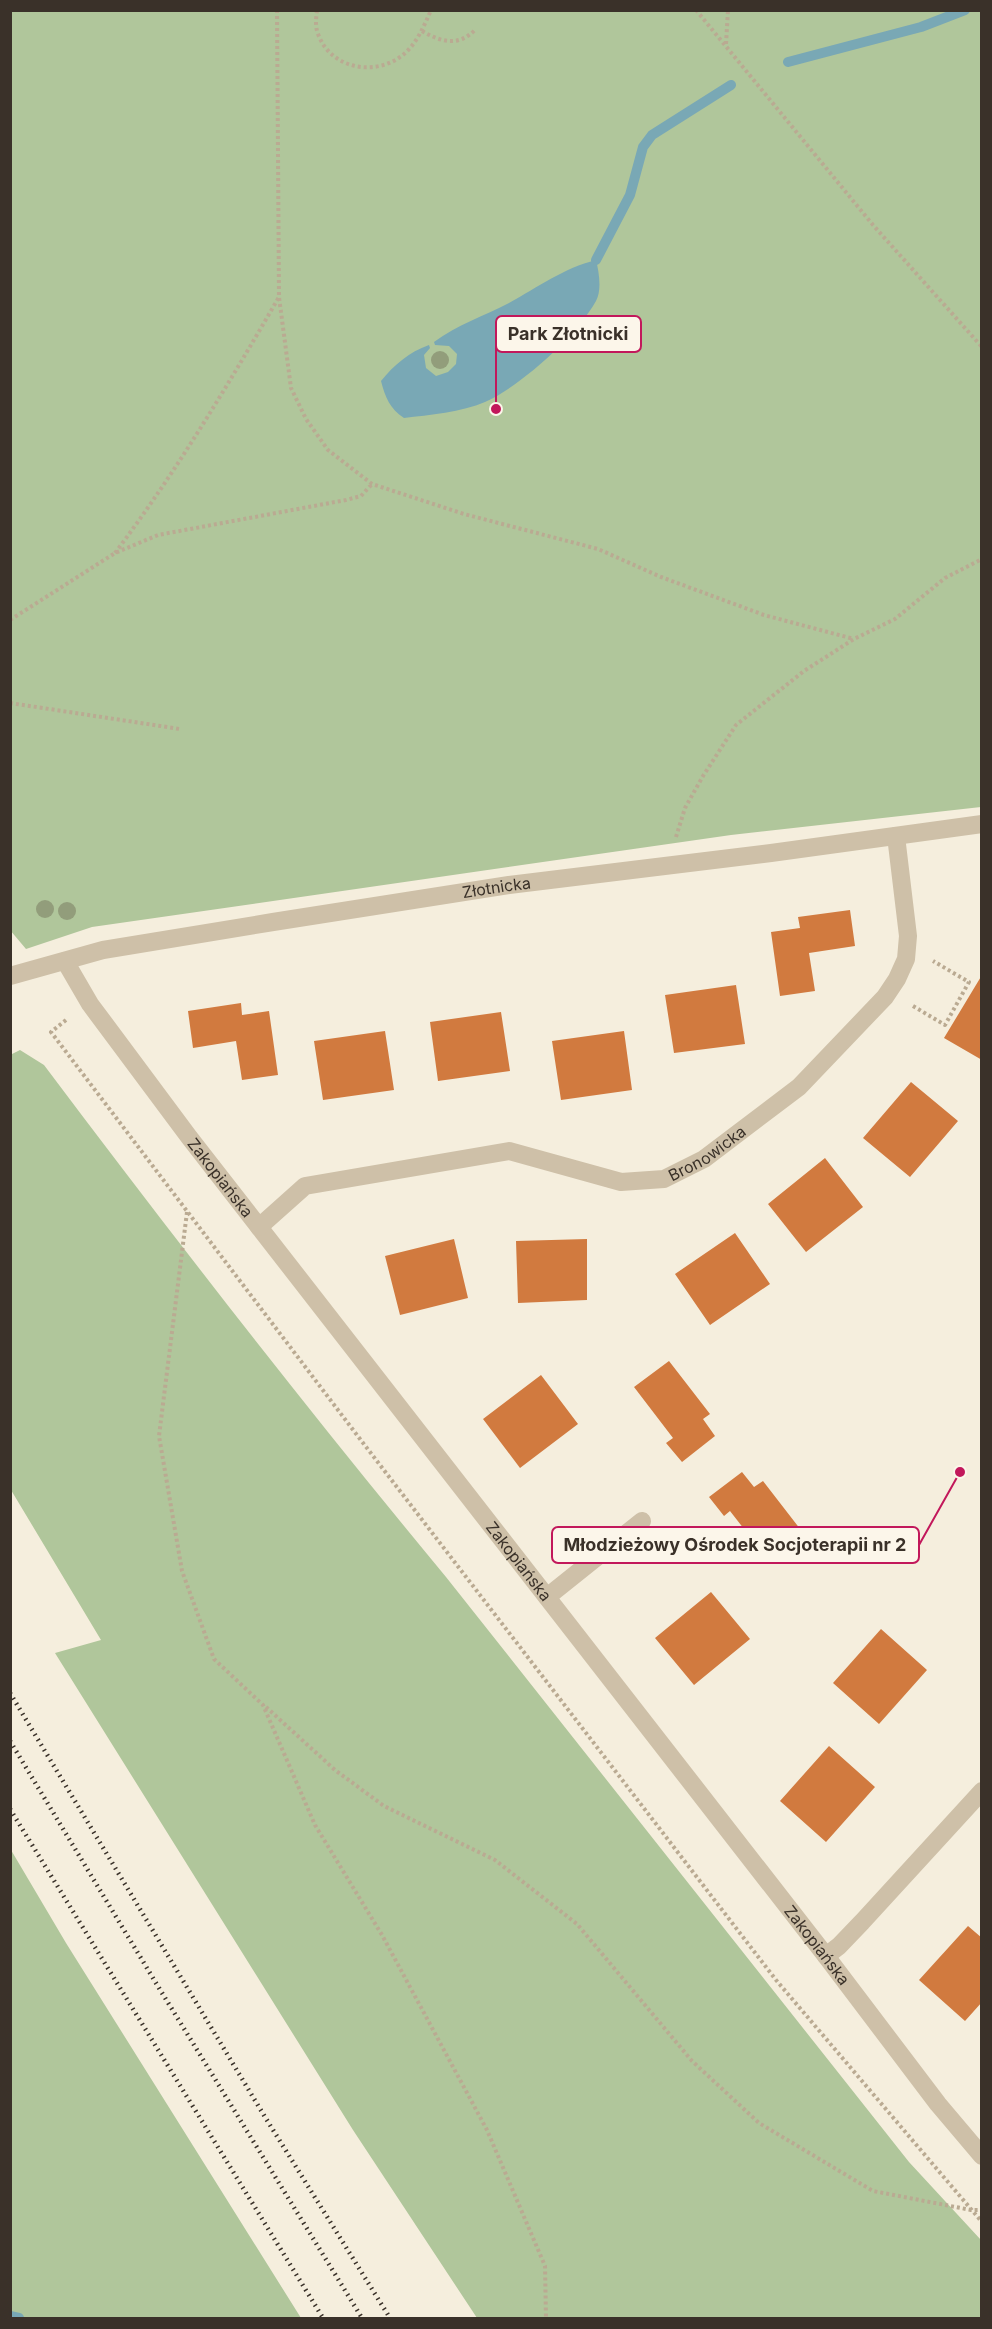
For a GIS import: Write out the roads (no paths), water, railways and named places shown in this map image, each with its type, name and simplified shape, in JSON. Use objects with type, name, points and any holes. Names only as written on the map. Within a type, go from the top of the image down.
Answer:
[{"type":"street","name":"Złotnicka","points":[[12,973],[103,950],[509,885],[981,824]]},
{"type":"street","name":"Bronowicka","points":[[259,1227],[306,1186],[510,1151],[621,1182],[664,1179],[704,1159],[799,1086],[885,997],[897,979],[906,958],[908,936],[896,836]]},
{"type":"street","name":"Zakopiańska","points":[[65,961],[90,1004],[259,1227],[826,1956],[938,2104],[981,2156]]},
{"type":"street","points":[[547,1597],[642,1521]]},
{"type":"street","points":[[826,1956],[862,1922],[981,1791]]},
{"type":"water","points":[[596,260],[599,275],[598,297],[587,315],[562,344],[515,384],[485,402],[445,413],[404,418],[392,407],[381,381],[408,355],[429,345],[430,348],[424,355],[426,368],[436,376],[448,372],[456,364],[457,354],[449,346],[435,345],[434,342],[562,273]]},
{"type":"waterway","points":[[788,62],[921,27],[965,10]]},
{"type":"waterway","points":[[596,260],[630,195],[643,147],[652,135],[731,85]]},
{"type":"waterway","points":[[10,2316],[19,2318]]},
{"type":"railway","points":[[10,1693],[265,2117],[390,2318]]},
{"type":"railway","points":[[10,1741],[362,2318]]},
{"type":"railway","points":[[10,1809],[323,2318]]},
{"type":"place","name":"Park Złotnicki","points":[[496,409]]},
{"type":"place","name":"Młodzieżowy Ośrodek Socjoterapii nr 2","points":[[960,1472]]}]
